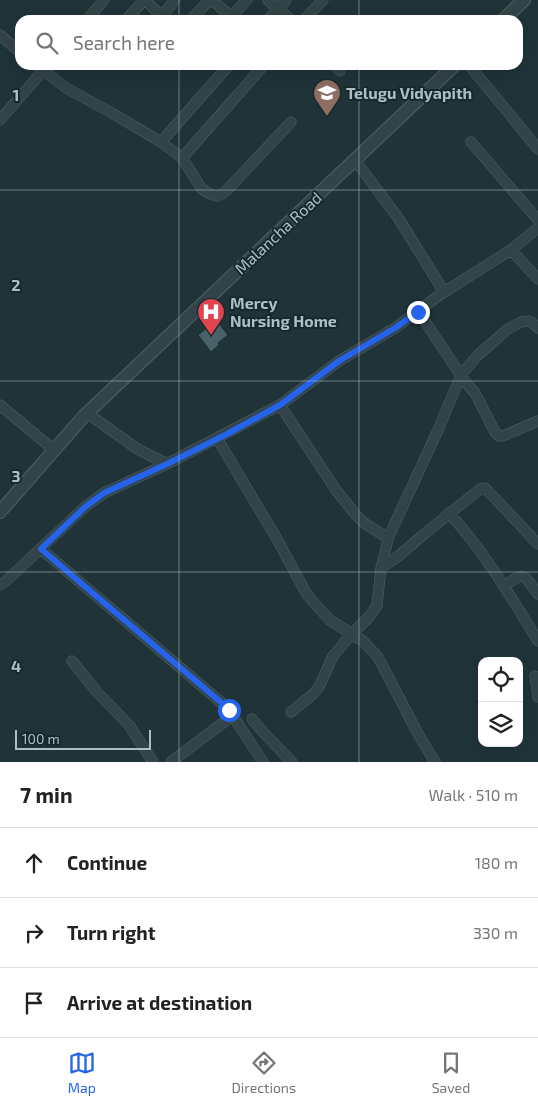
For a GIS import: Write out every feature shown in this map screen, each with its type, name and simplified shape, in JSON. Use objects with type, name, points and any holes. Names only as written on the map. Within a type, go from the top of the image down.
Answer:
[{"type":"street","points":[[91,15],[104,0]]},
{"type":"street","points":[[130,15],[144,0],[161,15]]},
{"type":"street","points":[[166,15],[175,0]]},
{"type":"street","points":[[195,15],[210,0],[227,15]]},
{"type":"street","points":[[235,15],[247,0]]},
{"type":"street","points":[[268,0],[286,15]]},
{"type":"street","points":[[273,15],[286,0]]},
{"type":"street","points":[[309,15],[323,0]]},
{"type":"street","points":[[508,15],[524,0]]},
{"type":"street","points":[[0,35],[15,48]]},
{"type":"street","points":[[0,120],[40,70]]},
{"type":"street","points":[[45,70],[66,88],[162,142],[182,158],[202,189],[217,196],[222,194],[291,122]]},
{"type":"street","points":[[162,142],[225,70]]},
{"type":"street","points":[[182,158],[260,70]]},
{"type":"street","name":"Malancha Road","points":[[0,512],[87,413],[450,70]]},
{"type":"street","points":[[473,70],[538,149]]},
{"type":"street","points":[[471,142],[538,220]]},
{"type":"street","points":[[355,160],[399,219],[444,292]]},
{"type":"street","points":[[0,585],[85,507],[104,493],[167,464],[280,405],[339,361],[395,328],[444,292],[511,250],[538,228]]},
{"type":"street","points":[[511,250],[538,279]]},
{"type":"street","points":[[418,312],[460,375],[475,393],[498,436],[504,436],[538,421]]},
{"type":"street","points":[[292,712],[319,688],[333,656],[377,606],[381,568],[388,538],[438,430],[460,375],[477,356],[508,329],[522,322],[529,321],[538,328]]},
{"type":"street","points":[[0,405],[54,450]]},
{"type":"street","points":[[280,405],[336,490],[364,523],[388,538]]},
{"type":"street","points":[[87,413],[136,448],[167,464]]},
{"type":"street","points":[[217,438],[277,539],[306,593],[330,620],[363,641],[378,657],[435,762]]},
{"type":"street","points":[[381,568],[396,558],[474,492],[485,488],[538,544]]},
{"type":"street","points":[[449,514],[504,586],[538,641]]},
{"type":"street","points":[[41,549],[223,704],[261,761]]},
{"type":"street","points":[[504,586],[520,575],[525,577],[538,594]]},
{"type":"street","points":[[72,661],[97,692],[129,725],[152,762]]},
{"type":"street","points":[[535,676],[538,697]]},
{"type":"street","points":[[171,762],[232,716]]},
{"type":"street","points":[[252,719],[292,762]]},
{"type":"building","points":[[216,320],[228,335],[211,352],[198,335]]},
{"type":"place","name":"Telugu Vidyapith","points":[[327,117]]},
{"type":"place","name":"Mercy Nursing Home","points":[[211,336]]},
{"type":"route","points":[[229,710],[41,549],[85,507],[104,493],[167,464],[280,405],[339,361],[418,312]]}]
